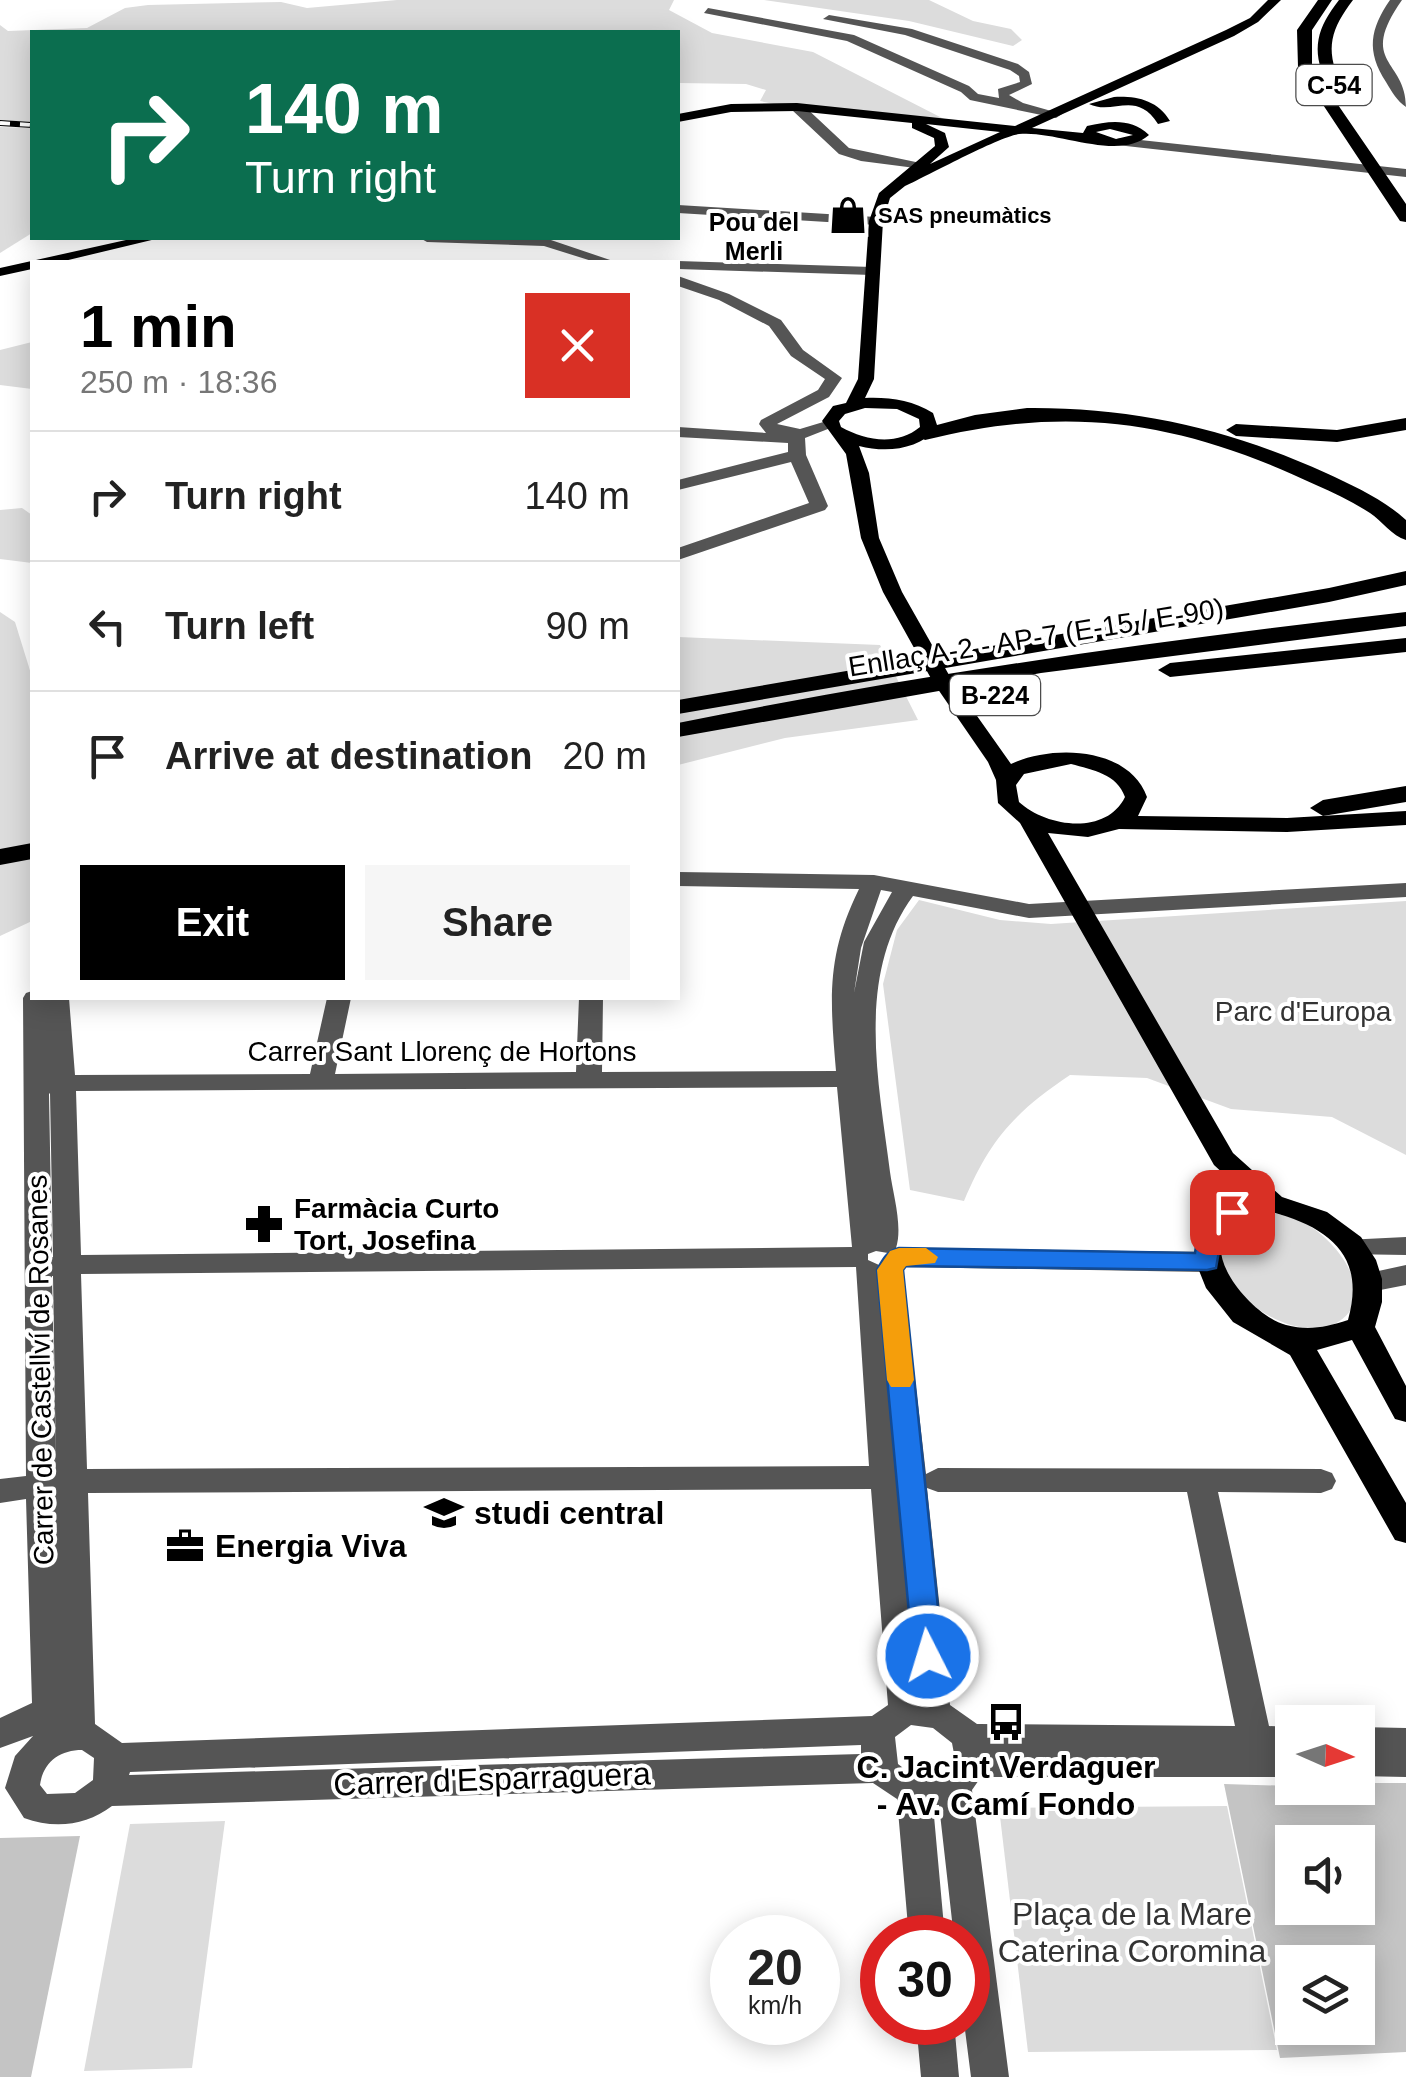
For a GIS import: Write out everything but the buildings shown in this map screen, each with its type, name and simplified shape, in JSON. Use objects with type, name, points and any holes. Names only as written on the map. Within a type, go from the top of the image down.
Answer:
[{"type":"highway","name":"C-54","points":[[1325,0],[1303,28],[1300,47],[1305,67],[1366,162],[1404,180]]},
{"type":"highway","name":"C-54","points":[[1346,0],[1329,20],[1320,51],[1331,80],[1406,216]]},
{"type":"highway","points":[[911,408],[1116,413],[1309,436],[1361,435],[1406,424]]},
{"type":"highway","points":[[924,434],[962,422],[1017,416],[1122,418],[1164,424],[1269,454],[1369,503],[1406,533]]},
{"type":"highway","points":[[1328,595],[1384,578],[1406,561]]},
{"type":"highway","points":[[680,707],[1328,595],[1406,578]]},
{"type":"highway","name":"Enllaç A-2 - AP-7 (E-15 / E-90)","points":[[680,716],[973,662],[1406,606]]},
{"type":"highway","name":"Enllaç A-2 - AP-7 (E-15 / E-90)","points":[[680,730],[1036,668],[1406,619]]},
{"type":"highway","name":"B-224","points":[[680,744],[1210,664],[1406,648]]},
{"type":"highway","points":[[1323,808],[1406,794]]},
{"type":"highway","points":[[0,839],[30,834]]},
{"type":"highway","points":[[0,857],[30,851]]},
{"type":"main road","points":[[900,183],[1005,132],[1058,113],[1156,68],[1254,20],[1275,0]]},
{"type":"main road","points":[[680,118],[731,108],[797,106],[1005,132],[1091,135],[1122,142],[1141,136],[1168,114],[1156,68]]},
{"type":"main road","points":[[1058,113],[1108,101],[1140,102],[1150,100],[1154,94],[1115,88]]},
{"type":"main road","points":[[1140,102],[1155,109],[1160,123]]},
{"type":"main road","points":[[853,405],[866,379],[876,220],[881,202],[942,147],[940,136],[921,126],[868,114]]},
{"type":"main road","points":[[1091,135],[1103,126],[1160,123]]},
{"type":"main road","points":[[1126,126],[1141,136]]},
{"type":"main road","points":[[51,260],[144,240]]},
{"type":"main road","points":[[0,272],[30,264]]},
{"type":"main road","points":[[866,379],[884,396],[911,408],[930,422],[924,434],[880,450],[862,465],[855,450],[836,430],[835,413],[853,405],[911,408]]},
{"type":"main road","points":[[836,430],[868,443],[900,443]]},
{"type":"main road","name":"B-224","points":[[862,465],[862,495],[870,540],[894,597],[978,735],[997,756],[1006,780],[1008,802],[1028,819],[1223,1159],[1272,1203],[1313,1216],[1355,1247]]},
{"type":"main road","name":"B-224","points":[[978,735],[1048,759],[1082,760],[1113,769],[1136,790],[1172,804],[1258,811],[1323,808]]},
{"type":"main road","points":[[1006,780],[1016,771],[1048,759]]},
{"type":"main road","points":[[1119,822],[1132,813],[1138,802],[1136,790]]},
{"type":"main road","points":[[1323,808],[1406,802]]},
{"type":"main road","points":[[1028,819],[1082,830],[1119,822],[1254,825],[1406,818]]},
{"type":"main road","points":[[1051,865],[1063,842],[1082,830]]},
{"type":"main road","name":"B-224","points":[[1223,1159],[1232,1212]]},
{"type":"main road","points":[[1272,1203],[1246,1204],[1218,1223],[1208,1240],[1207,1262],[1212,1281],[1231,1306],[1300,1348],[1406,1530]]},
{"type":"main road","points":[[1355,1247],[1372,1293],[1361,1327],[1374,1359],[1406,1410]]},
{"type":"main road","points":[[1282,1336],[1328,1340],[1361,1327]]},
{"type":"street","points":[[1396,0],[1381,23],[1375,42],[1380,64],[1406,104]]},
{"type":"street","points":[[708,11],[850,38],[965,89],[974,97],[1058,113]]},
{"type":"street","points":[[779,12],[908,32],[940,46],[1014,67],[1025,75],[1026,84],[1002,92],[1004,97],[1032,109]]},
{"type":"street","points":[[797,106],[844,151],[860,157],[923,165]]},
{"type":"street","points":[[1141,136],[1172,149]]},
{"type":"street","points":[[1122,142],[1404,180]]},
{"type":"street","points":[[680,209],[876,220]]},
{"type":"street","points":[[486,240],[545,242],[603,260]]},
{"type":"street","points":[[680,265],[872,270]]},
{"type":"street","points":[[680,282],[775,323],[797,353],[834,378],[824,394],[777,413],[767,424],[774,431],[836,430]]},
{"type":"street","points":[[680,432],[764,440],[785,439],[796,433]]},
{"type":"street","points":[[680,553],[819,506],[797,455],[796,433]]},
{"type":"street","points":[[680,485],[797,455]]},
{"type":"street","points":[[680,879],[874,882],[1029,911],[1406,890]]},
{"type":"street","points":[[874,882],[860,908],[841,990],[858,1080],[877,1257],[911,1478],[906,1717],[875,1752],[881,1768],[898,1784],[914,1790],[965,1762],[1275,1740]]},
{"type":"street","points":[[858,1080],[871,957],[891,908],[908,887]]},
{"type":"street","name":"Carrer de Castellví de Rosanes","points":[[34,1000],[49,1085]]},
{"type":"street","name":"Carrer de Castellví de Rosanes","points":[[57,1000],[49,1085],[58,1730]]},
{"type":"street","points":[[322,1081],[338,1000]]},
{"type":"street","points":[[590,1080],[591,1000]]},
{"type":"street","name":"Carrer Sant Llorenç de Hortons","points":[[49,1085],[858,1080]]},
{"type":"street","points":[[1355,1247],[1406,1246]]},
{"type":"street","points":[[52,1266],[877,1257],[1207,1262]]},
{"type":"street","points":[[1370,1282],[1406,1275]]},
{"type":"street","points":[[0,1491],[56,1483],[911,1478],[1321,1481]]},
{"type":"street","points":[[1200,1480],[1255,1740]]},
{"type":"street","points":[[906,1717],[952,1720],[965,1762],[990,2077]]},
{"type":"street","name":"Carrer d'Esparraguera","points":[[109,1775],[906,1717]]},
{"type":"street","points":[[0,1734],[58,1730],[100,1742],[109,1775],[79,1809],[64,1812],[36,1807],[11,1793],[28,1762],[58,1730]]},
{"type":"street","points":[[1375,1741],[1406,1742]]},
{"type":"street","points":[[965,1762],[1275,1762]]},
{"type":"street","points":[[1375,1762],[1406,1762]]},
{"type":"street","name":"Carrer d'Esparraguera","points":[[109,1775],[881,1768]]},
{"type":"street","points":[[914,1790],[925,1915]]},
{"type":"street","points":[[937,2045],[940,2077]]},
{"type":"green space","points":[[397,0],[674,0],[669,10],[712,33],[813,52],[944,119],[774,104],[760,101],[766,90],[746,84],[680,83],[680,30],[34,30],[87,28],[125,8],[148,5],[281,2],[307,8]]},
{"type":"green space","points":[[764,0],[929,0],[973,21],[1011,29],[1022,40],[1013,46],[909,21]]},
{"type":"green space","points":[[0,25],[8,31],[30,30],[30,122],[0,120]]},
{"type":"green space","points":[[0,127],[30,128],[30,234],[0,253]]},
{"type":"green space","points":[[30,342],[30,389],[0,385],[0,350]]},
{"type":"green space","points":[[22,508],[30,514],[30,563],[0,559],[0,510]]},
{"type":"green space","points":[[0,612],[15,622],[30,671],[30,922],[0,936]]},
{"type":"green space","points":[[680,637],[880,645],[918,720],[785,738],[680,764]]},
{"type":"green space","name":"Parc d'Europa","points":[[919,900],[1000,920],[1051,924],[1406,901],[1406,1155],[1332,1117],[1231,1109],[1147,1078],[1070,1075],[1006,1129],[984,1160],[964,1201],[910,1190],[883,984],[897,930]]},
{"type":"green space","points":[[1255,1211],[1281,1214],[1306,1224],[1340,1255],[1349,1269],[1355,1298],[1350,1311],[1338,1322],[1318,1328],[1295,1326],[1271,1317],[1232,1284],[1221,1265],[1219,1245],[1231,1223]]},
{"type":"green space","name":"Plaça de la Mare Caterina Coromina","points":[[1227,1806],[1277,2050],[1028,2052],[999,1808]]},
{"type":"green space","points":[[225,1821],[192,2068],[84,2071],[130,1824]]},
{"type":"railway","points":[[0,123],[30,125]]},
{"type":"slow traffic","points":[[901,1380],[890,1270],[899,1257],[926,1257]]},
{"type":"place","name":"SAS pneumàtics","points":[[848,215]]},
{"type":"place","name":"Farmàcia Curto Tort, Josefina","points":[[264,1224]]},
{"type":"place","name":"studi central","points":[[444,1513]]},
{"type":"place","name":"Energia Viva","points":[[185,1546]]},
{"type":"place","name":"C. Jacint Verdaguer - Av. Camí Fondo","points":[[1006,1722]]},
{"type":"district","name":"Pou del Merli","points":[[754,236]]},
{"type":"route","points":[[928,1656],[890,1270],[899,1257],[1207,1262],[1208,1240],[1218,1223],[1232,1212]]}]
